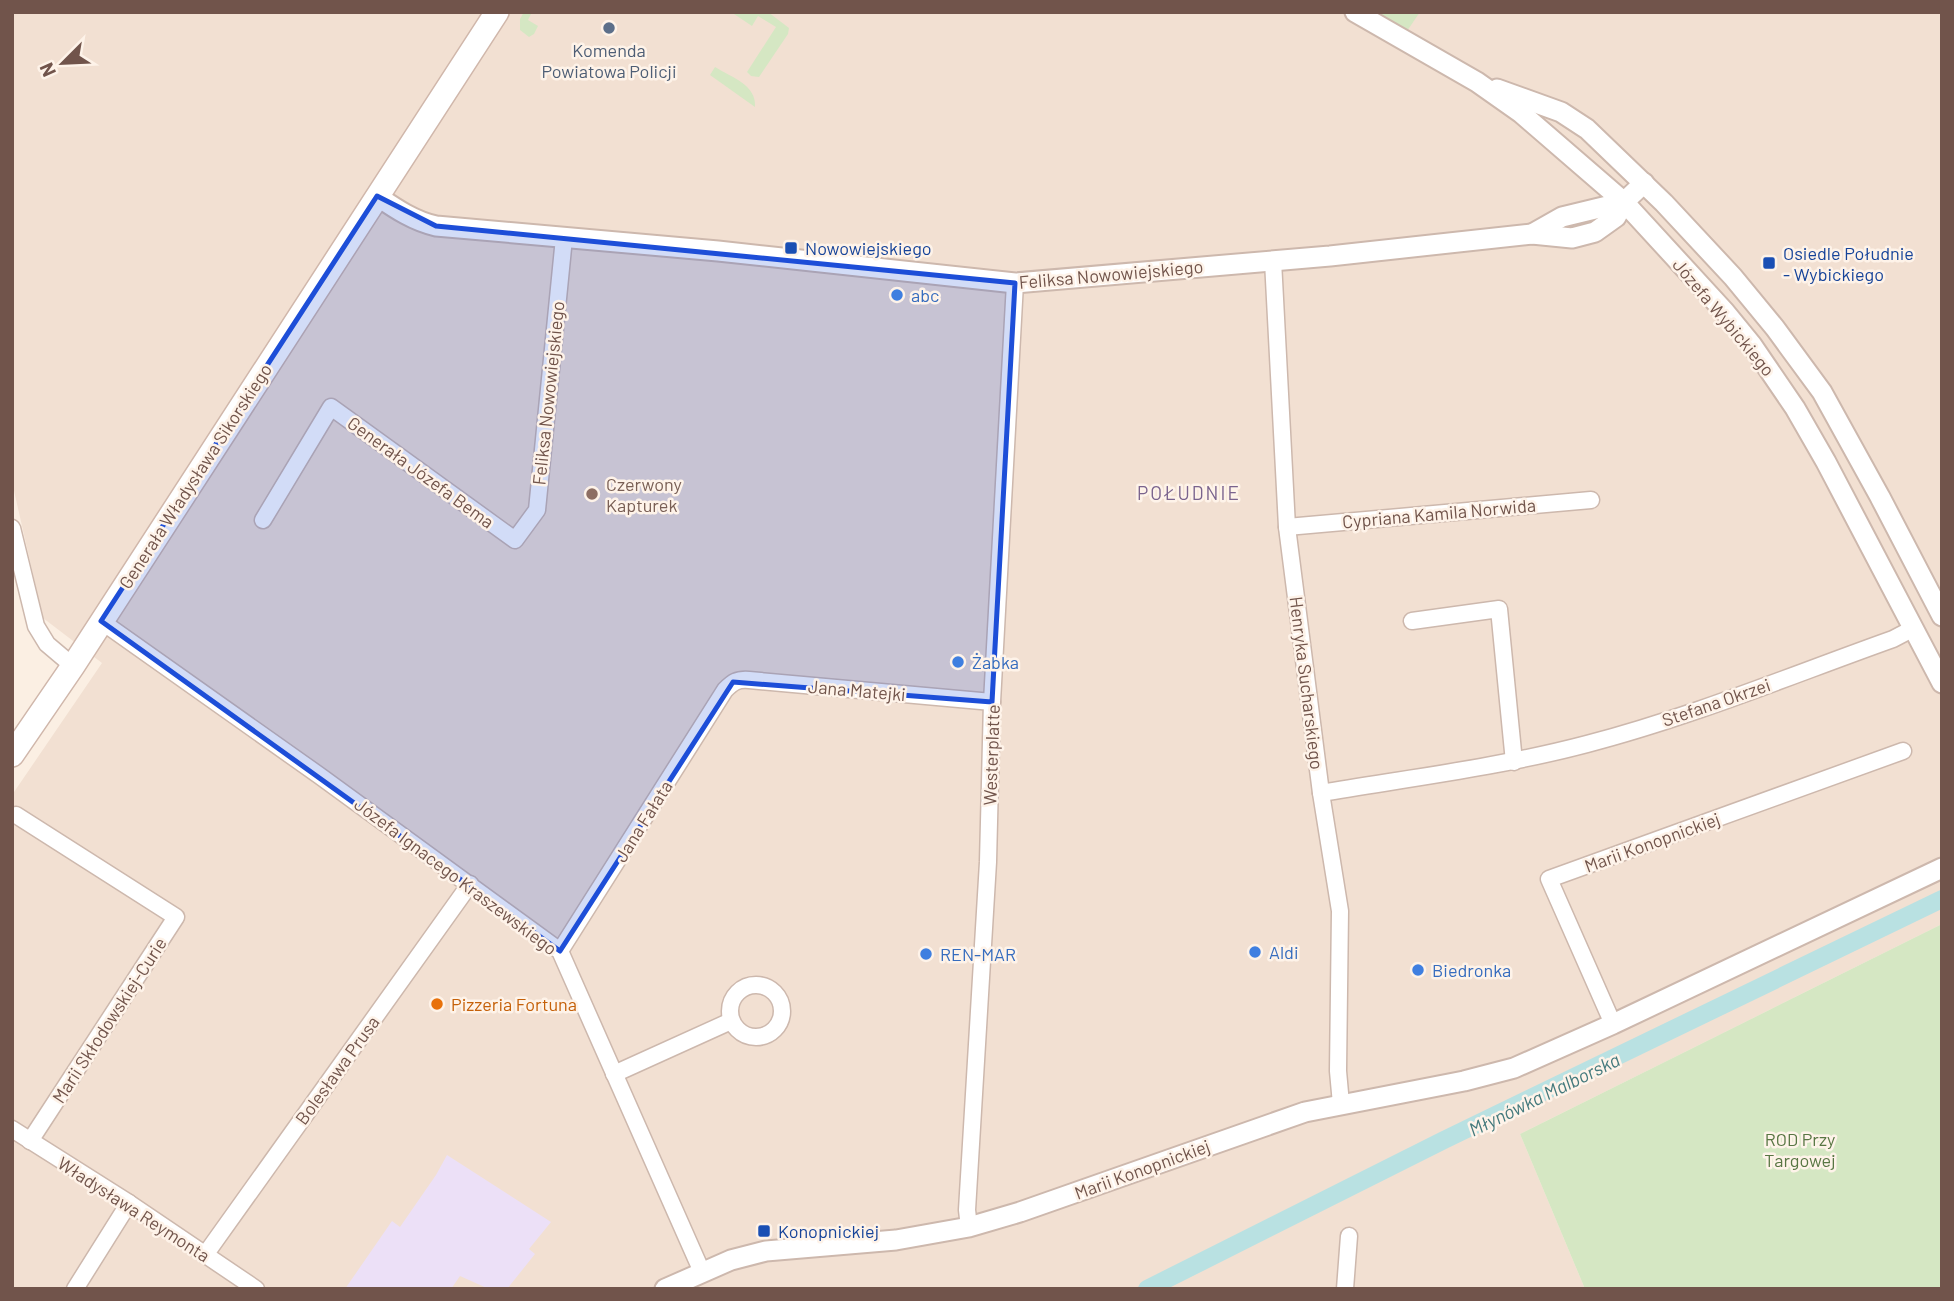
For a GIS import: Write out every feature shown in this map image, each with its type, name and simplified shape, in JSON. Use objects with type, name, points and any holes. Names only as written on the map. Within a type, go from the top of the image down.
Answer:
[{"type":"main road","name":"Generała Władysława Sikorskiego","points":[[12,755],[73,666],[497,12]]},
{"type":"street","name":"Józefa Wybickiego","points":[[1355,12],[1476,82],[1521,113],[1624,202],[1725,312],[1776,379],[1826,462],[1942,683]]},
{"type":"street","name":"Józefa Wybickiego","points":[[1476,82],[1562,112],[1587,129],[1644,183],[1733,277],[1775,328],[1822,393],[1881,497],[1942,616]]},
{"type":"street","name":"Feliksa Nowowiejskiego","points":[[377,196],[421,223],[436,226],[718,251],[1015,283],[1273,261],[1532,234],[1572,238],[1595,232],[1616,217],[1624,202],[1644,183]]},
{"type":"street","name":"Feliksa Nowowiejskiego","points":[[515,540],[537,510],[564,239]]},
{"type":"street","name":"Henryka Sucharskiego","points":[[1273,261],[1287,527],[1321,793],[1340,911],[1340,1104]]},
{"type":"street","name":"Westerplatte","points":[[969,1227],[967,1210],[988,862],[992,702],[1015,283]]},
{"type":"street","name":"Generała Józefa Bema","points":[[263,520],[331,407],[515,540]]},
{"type":"street","name":"Cypriana Kamila Norwida","points":[[1287,527],[1591,500]]},
{"type":"street","points":[[12,528],[36,626],[47,644],[73,666]]},
{"type":"street","points":[[1412,621],[1499,609],[1514,762]]},
{"type":"street","name":"Józefa Ignacego Kraszewskiego","points":[[102,621],[561,951],[702,1272]]},
{"type":"street","name":"Stefana Okrzei","points":[[1321,793],[1514,762],[1588,744],[1659,722],[1893,639],[1914,628]]},
{"type":"street","name":"Jana Matejki","points":[[726,690],[733,682],[741,680],[992,702]]},
{"type":"street","name":"Jana Fałata","points":[[561,951],[726,690]]},
{"type":"street","name":"Marii Konopnickiej","points":[[1613,1024],[1549,879],[1903,751]]},
{"type":"street","name":"Marii Skłodowskiej-Curie","points":[[16,815],[176,917],[30,1141]]},
{"type":"street","name":"Marii Konopnickiej","points":[[665,1289],[731,1260],[766,1251],[896,1240],[969,1227],[1020,1212],[1279,1120],[1340,1104],[1464,1081],[1514,1068],[1942,869]]},
{"type":"street","name":"Bolesława Prusa","points":[[205,1255],[470,884]]},
{"type":"street","points":[[614,1074],[731,1021]]},
{"type":"street","name":"Władysława Reymonta","points":[[12,1129],[129,1203],[256,1289]]},
{"type":"street","points":[[75,1289],[129,1203]]},
{"type":"street","points":[[1345,1289],[1349,1236]]},
{"type":"highlighted area","points":[[377,196],[436,226],[1015,283],[992,702],[733,682],[560,951],[101,621]]},
{"type":"shaded area","points":[[12,12],[1942,12],[1942,924],[1520,1134],[1585,1289],[12,1289],[12,795],[102,663],[43,618],[12,482]]},
{"type":"shaded area","points":[[447,1155],[551,1222],[529,1249],[535,1254],[507,1289],[489,1289],[460,1276],[451,1289],[345,1289],[392,1221],[400,1227]]},
{"type":"green space","points":[[524,12],[532,12],[528,20],[538,26],[529,37],[520,30],[520,19]]},
{"type":"green space","points":[[731,12],[768,12],[789,28],[788,34],[759,77],[751,76],[747,72],[776,27],[758,16],[752,26]]},
{"type":"green space","points":[[1373,12],[1420,12],[1407,31]]},
{"type":"green space","points":[[715,67],[747,87],[755,99],[755,107],[710,75]]},
{"type":"green space","name":"ROD Przy Targowej","points":[[1942,924],[1942,1289],[1585,1289],[1520,1134]]},
{"type":"waterway","name":"Młynówka Malborska","points":[[1147,1289],[1444,1140],[1942,899]]},
{"type":"place","name":"Komenda Powiatowa Policji","points":[[609,28]]},
{"type":"place","name":"Nowowiejskiego","points":[[791,248]]},
{"type":"place","name":"Osiedle Południe - Wybickiego","points":[[1769,263]]},
{"type":"place","name":"abc","points":[[897,295]]},
{"type":"place","name":"Czerwony Kapturek","points":[[592,494]]},
{"type":"place","name":"Żabka","points":[[958,662]]},
{"type":"place","name":"Aldi","points":[[1255,952]]},
{"type":"place","name":"REN-MAR","points":[[926,954]]},
{"type":"place","name":"Biedronka","points":[[1418,970]]},
{"type":"place","name":"Pizzeria Fortuna","points":[[437,1004]]},
{"type":"place","name":"Konopnickiej","points":[[764,1231]]},
{"type":"district","name":"POŁUDNIE","points":[[1189,492]]}]
